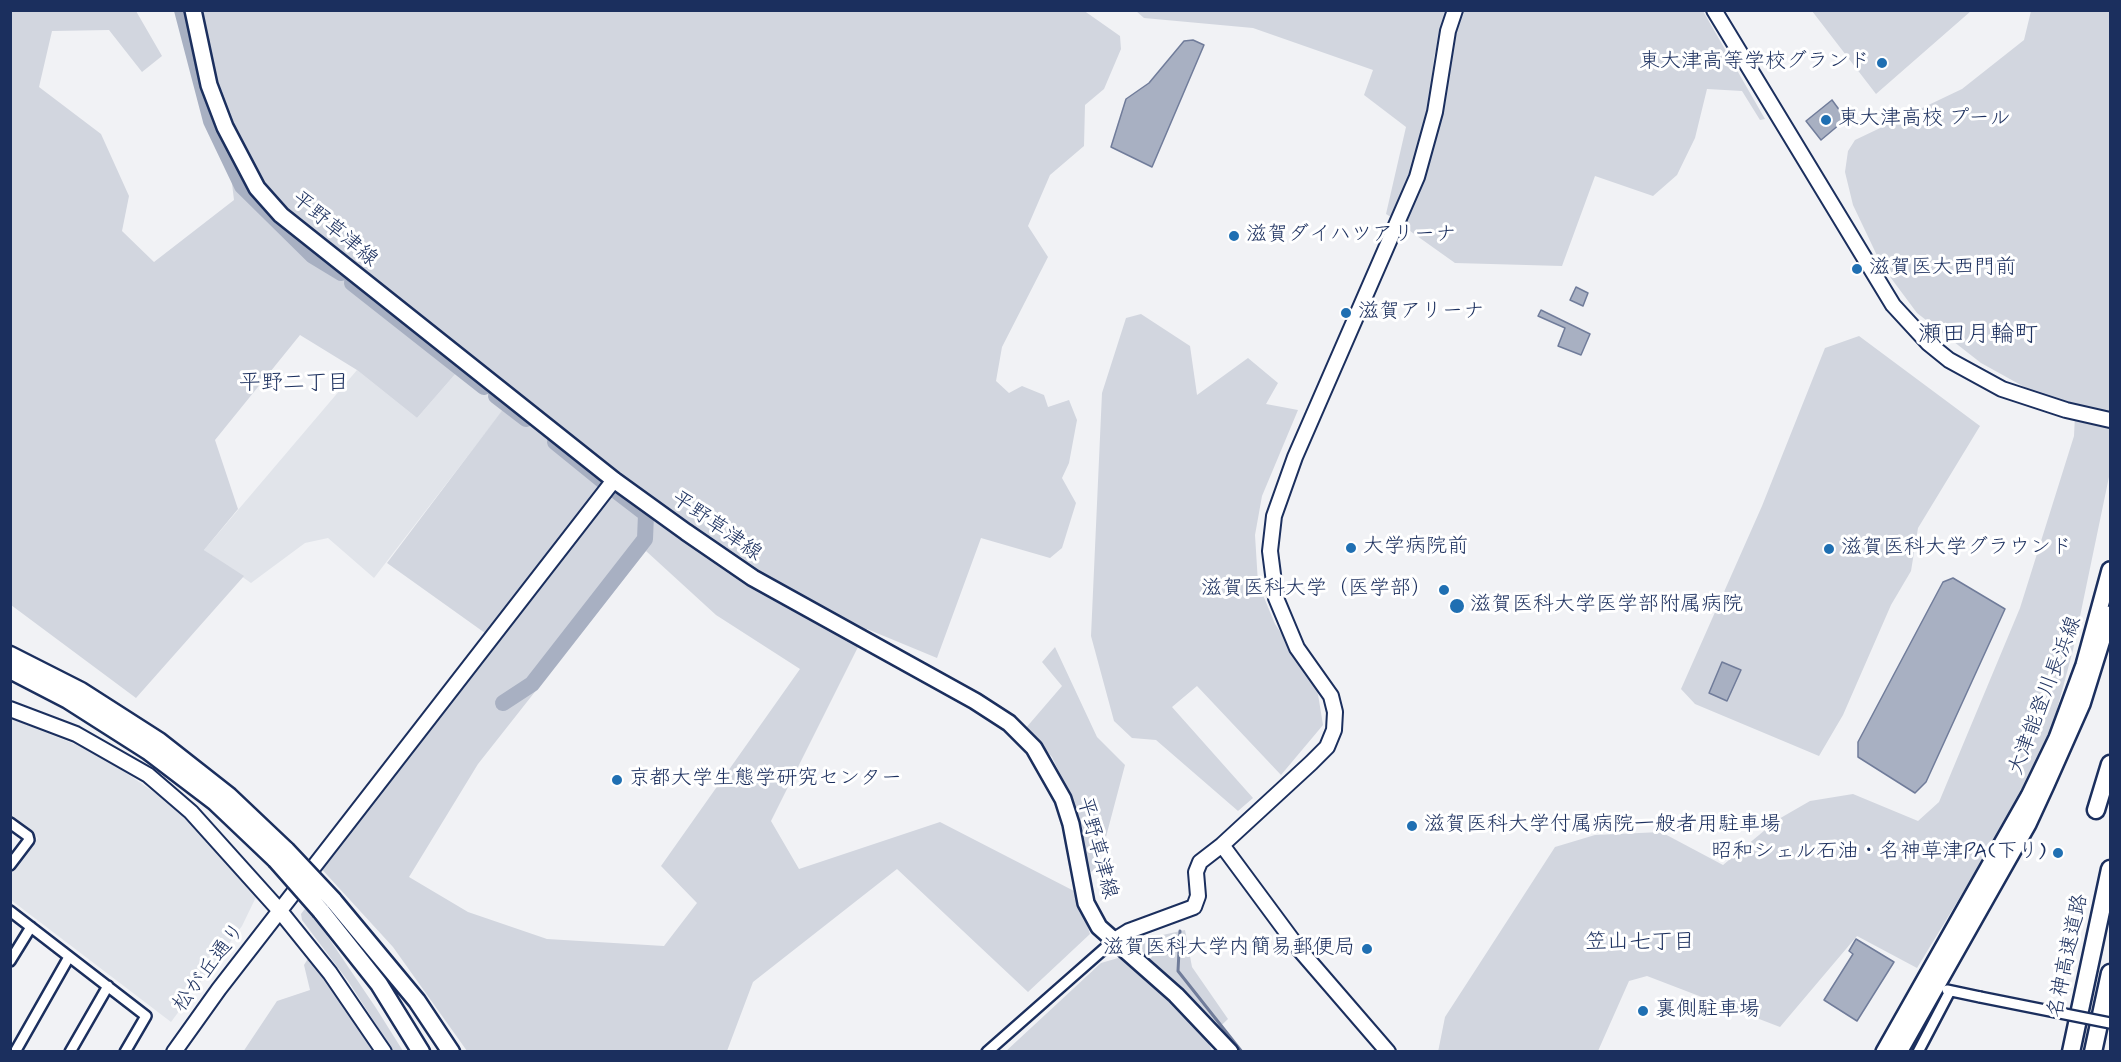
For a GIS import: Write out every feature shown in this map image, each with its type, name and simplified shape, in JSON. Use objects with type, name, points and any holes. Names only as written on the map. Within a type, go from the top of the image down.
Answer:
[{"type":"highway","points":[[10,655],[81,691],[159,741],[229,796],[392,978],[437,1052]]},
{"type":"highway","points":[[10,670],[107,723],[148,751],[281,855]]},
{"type":"highway","points":[[2097,810],[2110,764]]},
{"type":"highway","name":"名神高速道路","points":[[2071,1052],[2110,869]]},
{"type":"highway","points":[[327,906],[411,1052]]},
{"type":"highway","points":[[327,906],[421,1052]]},
{"type":"highway","points":[[327,906],[411,993],[451,1052]]},
{"type":"highway","name":"名神高速道路","points":[[2093,1052],[2110,973]]},
{"type":"main road","name":"平野草津線","points":[[193,10],[209,85],[225,127],[257,188],[280,215],[615,480],[753,578],[975,701],[1009,723],[1034,748],[1063,799],[1071,824],[1086,903],[1099,927],[1176,995],[1230,1052]]},
{"type":"main road","name":"大津能登川長浜線","points":[[1884,1052],[1937,987],[2057,738],[2088,654],[2110,570]]},
{"type":"main road","name":"大津能登川長浜線","points":[[1899,1052],[2028,824],[2065,746],[2093,672],[2110,614]]},
{"type":"street","points":[[987,1052],[1113,941],[1129,931],[1194,907],[1198,896],[1196,872],[1200,862],[1222,845],[1327,747],[1334,730],[1335,712],[1331,696],[1297,648],[1276,598],[1270,551],[1274,516],[1295,457],[1417,177],[1435,112],[1448,31],[1455,10]]},
{"type":"street","points":[[1714,10],[1888,296],[1928,343],[1949,360],[2002,389],[2066,410],[2110,420]]},
{"type":"street","name":"松が丘通り","points":[[174,1052],[280,911],[615,480]]},
{"type":"street","points":[[10,709],[76,734],[148,775],[191,812],[280,911],[330,973],[384,1052]]},
{"type":"street","points":[[10,823],[28,836],[29,840],[10,865]]},
{"type":"street","points":[[1222,845],[1299,949],[1388,1052]]},
{"type":"street","points":[[10,911],[146,1016],[125,1052]]},
{"type":"street","points":[[10,961],[31,927]]},
{"type":"street","points":[[15,1052],[69,957]]},
{"type":"street","points":[[70,1052],[108,986]]},
{"type":"street","points":[[1918,1052],[1937,987],[2110,1023]]},
{"type":"shaded area","points":[[1083,10],[1120,36],[1121,49],[1104,89],[1085,105],[1084,146],[1050,175],[1028,226],[1048,257],[1002,347],[996,381],[1009,393],[1022,386],[1044,395],[1048,407],[1069,400],[1077,420],[1069,463],[1062,478],[1076,503],[1062,548],[1050,558],[981,538],[937,658],[867,629],[771,821],[799,869],[940,822],[1076,892],[1090,934],[1028,992],[897,869],[753,982],[727,1051],[467,1051],[393,947],[317,864],[492,638],[387,563],[510,400],[464,364],[417,418],[357,370],[300,335],[215,440],[238,509],[204,550],[244,576],[136,698],[11,605],[10,11],[136,11],[162,56],[142,72],[109,30],[52,31],[39,87],[101,134],[129,196],[122,231],[154,262],[234,200],[225,127],[190,11]],"holes":[[[646,551],[716,615],[800,669],[661,866],[697,903],[664,946],[547,939],[468,912],[409,877],[478,764]]]},
{"type":"shaded area","points":[[1136,11],[1447,11],[1434,57],[1429,112],[1413,164],[1391,217],[1386,214],[1406,127],[1364,95],[1373,70],[1253,28],[1144,18]]},
{"type":"shaded area","points":[[1460,11],[1703,11],[1765,119],[1760,120],[1742,91],[1707,89],[1695,138],[1677,175],[1653,196],[1595,176],[1562,266],[1455,263],[1403,226]]},
{"type":"shaded area","name":"東大津高等学校グランド","points":[[1812,11],[1971,11],[1876,94]]},
{"type":"shaded area","points":[[2031,11],[2110,11],[2110,472],[2073,650],[2052,728],[1992,849],[1978,844],[1985,856],[1917,968],[1857,936],[1780,1027],[1647,976],[1629,981],[1598,1051],[1438,1052],[1445,1017],[1555,847],[1595,835],[1661,832],[1723,865],[1777,820],[1810,801],[1853,794],[1918,821],[1939,802],[2020,608],[2074,436],[2075,415],[1981,363],[1917,313],[1882,266],[1853,205],[1845,172],[1848,151],[1855,140],[1962,89],[2024,40]]},
{"type":"shaded area","points":[[1141,314],[1190,346],[1197,395],[1248,358],[1278,383],[1266,404],[1298,410],[1262,496],[1255,535],[1258,583],[1275,624],[1317,688],[1323,725],[1281,775],[1197,686],[1172,707],[1253,798],[1238,811],[1156,740],[1132,738],[1114,721],[1091,636],[1102,393],[1126,318]]},
{"type":"shaded area","name":"滋賀医科大学グラウンド","points":[[1859,336],[1980,426],[1918,528],[1911,571],[1891,605],[1843,715],[1819,756],[1695,704],[1681,689],[1762,506],[1825,348]]},
{"type":"shaded area","points":[[464,364],[510,401],[374,578],[328,538],[305,543],[251,583],[204,550],[357,370],[417,418]]},
{"type":"shaded area","points":[[1055,647],[1097,737],[1125,765],[1098,867],[1088,874],[1071,798],[1052,757],[1025,729],[1062,686],[1042,662]]},
{"type":"shaded area","points":[[10,718],[99,754],[178,809],[257,895],[242,926],[171,1022],[11,900],[11,873],[38,838],[11,817]]},
{"type":"shaded area","points":[[307,906],[403,1051],[393,1051],[348,981],[302,920],[301,914]]},
{"type":"shaded area","points":[[1185,930],[1192,967],[1228,1019],[1207,1039],[1212,1051],[1005,1052],[1101,963],[1118,958],[1149,938]]},
{"type":"shaded area","points":[[309,957],[324,974],[378,1052],[243,1052],[277,1001],[310,990],[304,965]]},
{"type":"water","points":[[1193,40],[1204,45],[1152,167],[1111,147],[1126,99],[1149,83],[1184,41]]},
{"type":"water","name":"東大津高校 プール","points":[[1832,100],[1846,119],[1821,140],[1806,121]]},
{"type":"water","points":[[1576,287],[1588,293],[1583,306],[1570,300]]},
{"type":"water","points":[[1541,310],[1590,334],[1581,355],[1558,346],[1565,328],[1538,316]]},
{"type":"water","points":[[1953,578],[2005,609],[1926,782],[1915,793],[1858,757],[1858,742],[1943,582]]},
{"type":"water","points":[[1722,662],[1741,670],[1727,701],[1709,693]]},
{"type":"water","points":[[1856,939],[1894,962],[1857,1021],[1824,1000],[1853,954],[1849,951]]},
{"type":"waterway","points":[[182,10],[211,121],[242,186],[313,256],[341,273]]},
{"type":"waterway","points":[[352,283],[484,387]]},
{"type":"waterway","points":[[496,396],[526,419]]},
{"type":"waterway","points":[[555,442],[603,481]]},
{"type":"waterway","points":[[503,703],[532,684],[645,539],[646,514],[616,491]]},
{"type":"waterway","points":[[1180,931],[1178,971],[1242,1052]]},
{"type":"place","name":"東大津高等学校グランド","points":[[1882,63]]},
{"type":"place","name":"東大津高校 プール","points":[[1826,120]]},
{"type":"place","name":"滋賀ダイハツアリーナ","points":[[1234,236]]},
{"type":"place","name":"滋賀医大西門前","points":[[1857,269]]},
{"type":"place","name":"滋賀アリーナ","points":[[1346,313]]},
{"type":"place","name":"大学病院前","points":[[1351,548]]},
{"type":"place","name":"滋賀医科大学グラウンド","points":[[1829,549]]},
{"type":"place","name":"滋賀医科大学（医学部）","points":[[1444,590]]},
{"type":"place","name":"滋賀医科大学医学部附属病院","points":[[1457,606]]},
{"type":"place","name":"京都大学生態学研究センター","points":[[617,780]]},
{"type":"place","name":"滋賀医科大学付属病院一般者用駐車場","points":[[1412,826]]},
{"type":"place","name":"昭和シェル石油・名神草津PA(下り)","points":[[2058,853]]},
{"type":"place","name":"滋賀医科大学内簡易郵便局","points":[[1367,949]]},
{"type":"place","name":"裏側駐車場","points":[[1643,1011]]},
{"type":"district","name":"瀬田月輪町","points":[[1978,336]]},
{"type":"district","name":"平野二丁目","points":[[294,384]]},
{"type":"district","name":"笠山七丁目","points":[[1640,943]]}]
